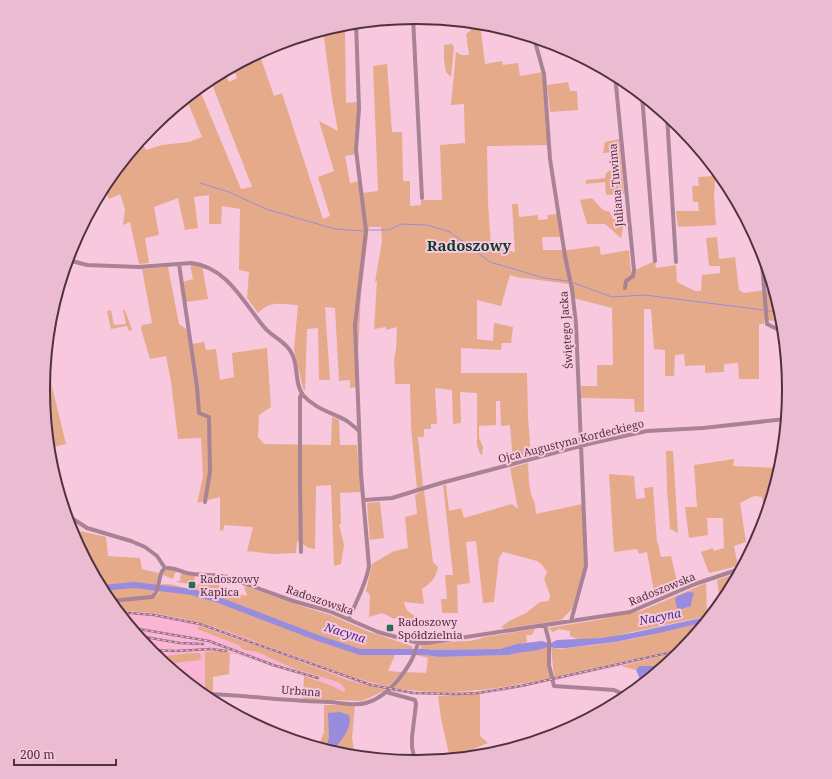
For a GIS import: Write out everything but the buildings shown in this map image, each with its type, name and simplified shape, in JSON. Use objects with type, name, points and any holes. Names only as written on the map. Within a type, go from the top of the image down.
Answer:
[{"type":"street","points":[[413,24],[422,198]]},
{"type":"street","points":[[350,619],[355,603],[367,579],[369,566],[359,431],[355,325],[366,231],[356,150],[358,108],[356,29]]},
{"type":"street","name":"Świętego Jacka","points":[[536,44],[544,74],[550,159],[565,256],[573,294],[576,324],[586,566],[571,622]]},
{"type":"street","name":"Juliana Tuwima","points":[[616,84],[634,270],[633,276],[626,281],[625,288]]},
{"type":"street","points":[[643,103],[655,261]]},
{"type":"street","points":[[668,125],[676,262]]},
{"type":"street","points":[[74,262],[87,265],[139,267],[191,263],[206,266],[223,276],[252,310],[264,327],[290,350],[294,359],[296,375],[302,393],[315,406],[348,422],[359,431]]},
{"type":"street","points":[[179,264],[197,387],[199,413],[209,417],[210,471],[205,502]]},
{"type":"street","points":[[763,275],[767,324],[776,328]]},
{"type":"street","points":[[301,552],[300,397],[302,393]]},
{"type":"street","name":"Ojca Augustyna Kordeckiego","points":[[364,500],[392,498],[439,483],[647,431],[703,428],[780,421]]},
{"type":"street","points":[[75,521],[87,528],[145,547],[157,556],[165,568],[162,571],[156,594],[150,598],[117,600]]},
{"type":"street","name":"Radoszowska","points":[[165,568],[169,567],[187,573],[227,577],[293,601],[329,611],[378,632],[418,643],[436,642],[545,626],[635,611],[695,584],[733,571]]},
{"type":"street","points":[[545,626],[550,648],[549,665],[554,686],[614,690],[619,693]]},
{"type":"street","name":"Urbana","points":[[215,694],[358,704],[366,703],[386,692],[401,675],[415,655],[418,643]]},
{"type":"street","points":[[386,692],[415,700],[416,704],[412,747],[414,755]]},
{"type":"shaded area","points":[[471,28],[481,30],[485,64],[502,61],[503,65],[518,63],[520,76],[543,72],[549,145],[487,146],[488,203],[491,247],[515,252],[512,204],[518,204],[519,217],[538,215],[538,220],[548,219],[547,215],[557,214],[562,237],[542,237],[543,250],[568,250],[599,246],[601,255],[629,250],[631,272],[655,261],[656,268],[676,265],[677,282],[695,291],[701,291],[702,275],[720,273],[720,266],[709,266],[706,238],[717,237],[719,259],[735,257],[739,290],[744,293],[767,290],[775,321],[768,320],[765,314],[764,324],[759,324],[759,379],[739,379],[738,363],[724,364],[724,372],[705,373],[705,365],[685,366],[684,354],[675,355],[674,376],[665,376],[665,350],[654,349],[651,309],[644,309],[644,412],[635,412],[634,399],[581,398],[581,386],[597,386],[597,365],[613,365],[612,308],[573,298],[569,284],[510,275],[501,306],[477,300],[477,339],[493,341],[494,323],[513,327],[511,343],[502,343],[501,350],[461,348],[461,373],[527,373],[531,458],[513,463],[510,425],[501,426],[500,401],[496,401],[496,425],[479,426],[479,438],[483,447],[482,455],[480,454],[477,445],[477,393],[460,392],[461,423],[453,424],[452,390],[435,388],[437,424],[431,424],[431,429],[424,429],[424,437],[418,437],[423,486],[417,489],[411,427],[410,384],[395,384],[394,360],[397,327],[386,330],[386,327],[374,329],[377,281],[375,282],[382,241],[381,227],[369,227],[361,293],[358,354],[359,387],[350,388],[350,380],[339,381],[335,308],[325,307],[330,380],[319,380],[318,328],[307,329],[305,391],[294,350],[298,305],[271,304],[258,313],[247,298],[249,272],[239,270],[240,209],[222,206],[221,224],[209,224],[209,195],[194,197],[198,228],[185,230],[178,198],[154,207],[159,235],[145,238],[149,263],[139,264],[130,222],[123,225],[125,209],[120,194],[109,199],[107,194],[126,167],[144,146],[146,150],[162,145],[189,142],[202,137],[188,104],[202,94],[241,189],[252,187],[213,86],[227,77],[229,82],[237,78],[235,72],[261,59],[274,96],[282,93],[323,219],[330,216],[318,177],[334,171],[319,121],[338,131],[324,35],[345,31],[346,103],[358,102],[357,154],[345,156],[350,183],[360,181],[362,193],[378,191],[373,66],[387,64],[392,132],[402,132],[403,181],[410,181],[410,206],[421,205],[421,200],[442,200],[440,145],[465,143],[464,104],[451,105],[456,52],[461,55],[469,55],[466,34]]},
{"type":"shaded area","points":[[452,44],[454,47],[451,77],[446,72],[444,45]]},
{"type":"shaded area","points":[[568,82],[570,91],[577,91],[578,110],[550,112],[547,85]]},
{"type":"shaded area","points":[[619,139],[624,194],[606,195],[605,182],[586,184],[586,180],[605,178],[606,173],[614,168],[613,152],[603,153],[605,142]]},
{"type":"shaded area","points":[[713,176],[716,180],[714,197],[716,225],[678,227],[676,211],[699,211],[698,202],[693,202],[692,186],[699,186],[698,177]]},
{"type":"shaded area","points":[[592,198],[603,210],[610,212],[613,219],[620,220],[624,223],[621,238],[605,224],[587,224],[580,200]]},
{"type":"shaded area","points":[[190,264],[202,265],[208,299],[186,302],[182,282],[193,279]]},
{"type":"shaded area","points":[[168,267],[179,324],[186,329],[189,327],[192,344],[204,342],[206,350],[216,349],[220,380],[234,377],[232,353],[267,348],[271,407],[259,415],[258,437],[264,444],[331,445],[332,417],[339,420],[340,445],[357,445],[361,492],[340,493],[341,524],[339,524],[344,545],[341,564],[334,566],[331,485],[316,486],[315,549],[309,548],[297,541],[296,553],[273,554],[247,551],[253,527],[224,525],[223,531],[220,530],[220,497],[197,503],[203,477],[201,438],[178,439],[171,382],[166,356],[150,359],[141,329],[142,325],[152,323],[142,269]]},
{"type":"shaded area","points":[[111,310],[114,325],[126,324],[123,310],[125,310],[132,330],[129,331],[127,326],[111,329],[107,311]]},
{"type":"shaded area","points":[[50,380],[66,444],[56,446],[51,413]]},
{"type":"shaded area","points":[[666,451],[673,451],[678,533],[670,529]]},
{"type":"shaded area","points":[[734,459],[733,466],[773,468],[763,503],[762,497],[754,496],[740,503],[746,542],[734,546],[737,563],[736,567],[709,573],[701,552],[713,548],[714,551],[724,548],[723,518],[707,518],[708,535],[689,538],[685,507],[697,507],[694,465]]},
{"type":"shaded area","points":[[528,463],[529,483],[535,504],[536,514],[582,504],[585,565],[572,609],[561,620],[505,629],[501,627],[509,621],[526,613],[540,602],[549,601],[550,595],[544,579],[547,572],[537,561],[503,552],[499,558],[494,602],[483,603],[476,541],[466,542],[470,583],[457,585],[458,613],[442,613],[441,599],[447,599],[445,575],[453,575],[443,485],[446,485],[449,511],[461,508],[464,518],[512,504],[518,509],[510,468]]},
{"type":"shaded area","points":[[609,474],[634,476],[636,499],[645,498],[644,488],[653,487],[657,543],[661,557],[671,556],[678,586],[655,598],[647,552],[639,554],[637,549],[614,552]]},
{"type":"shaded area","points":[[424,490],[433,562],[438,567],[433,580],[422,589],[424,604],[404,602],[410,613],[416,617],[413,623],[402,618],[398,617],[394,619],[382,614],[369,617],[370,595],[366,591],[372,564],[394,551],[408,548],[405,517],[417,514],[415,495]]},
{"type":"shaded area","points":[[380,502],[384,538],[370,540],[367,503]]},
{"type":"shaded area","points":[[80,531],[106,537],[108,556],[140,558],[142,569],[158,573],[156,587],[134,584],[108,587],[83,541]]},
{"type":"shaded area","points":[[168,570],[177,572],[175,573],[173,579],[163,575],[165,571]]},
{"type":"shaded area","points":[[181,573],[194,576],[194,582],[189,584],[177,582],[180,581]]},
{"type":"shaded area","points":[[731,575],[719,595],[717,580]]},
{"type":"shaded area","points":[[205,577],[216,577],[221,589],[247,596],[244,586],[331,615],[367,631],[412,646],[413,650],[360,650],[318,637],[217,598],[193,591],[160,587],[160,585],[168,584],[196,589],[201,579]]},
{"type":"shaded area","points":[[706,583],[707,611],[702,617],[609,637],[580,640],[570,636],[570,631],[559,629],[553,632],[548,628],[597,620],[641,611]]},
{"type":"shaded area","points":[[133,586],[155,589],[152,596],[116,598],[110,589]]},
{"type":"shaded area","points":[[160,590],[192,593],[359,653],[413,652],[413,655],[395,655],[388,671],[402,672],[388,687],[353,677],[215,627],[191,620],[125,611],[118,601],[155,597],[158,595]]},
{"type":"shaded area","points":[[692,592],[694,594],[691,606],[682,609],[677,608],[676,597]]},
{"type":"shaded area","points":[[125,611],[166,615],[191,620],[215,627],[353,677],[388,687],[386,690],[348,680],[275,652],[199,626],[197,629],[238,645],[244,650],[257,652],[295,669],[338,682],[345,689],[344,692],[340,691],[317,680],[242,656],[218,651],[206,652],[205,687],[175,664],[158,648]]},
{"type":"shaded area","points":[[701,618],[696,624],[615,642],[566,648],[551,647],[551,643],[557,640],[601,638]]},
{"type":"shaded area","points":[[696,624],[671,651],[554,677],[551,647],[563,648],[591,645],[640,637]]},
{"type":"shaded area","points":[[199,626],[275,652],[348,680],[386,690],[362,701],[303,699],[304,676],[330,685],[344,692],[345,689],[338,682],[295,669],[257,652],[244,650],[238,645],[197,629]]},
{"type":"shaded area","points":[[535,629],[532,635],[526,635],[527,642],[500,649],[420,650],[421,645],[470,641],[484,637]]},
{"type":"shaded area","points":[[542,641],[548,643],[548,647],[540,650],[509,655],[439,657],[418,654],[420,650],[500,649],[517,644]]},
{"type":"shaded area","points":[[548,647],[550,678],[509,686],[471,691],[433,692],[392,688],[406,672],[426,673],[428,658],[417,655],[418,654],[439,657],[509,655]]},
{"type":"shaded area","points":[[218,651],[230,653],[229,674],[213,677],[213,693],[205,687],[205,652]]},
{"type":"shaded area","points":[[671,651],[666,655],[621,666],[556,680],[554,677]]},
{"type":"shaded area","points":[[200,653],[201,657],[200,660],[174,663],[166,656]]},
{"type":"shaded area","points":[[666,655],[656,665],[639,666],[636,670],[621,666]]},
{"type":"shaded area","points":[[656,665],[640,678],[636,670],[639,666]]},
{"type":"shaded area","points":[[550,678],[551,680],[505,691],[468,695],[426,695],[390,691],[392,688],[439,693],[469,692],[494,689]]},
{"type":"shaded area","points":[[480,693],[480,736],[488,743],[473,749],[473,750],[449,753],[438,696]]},
{"type":"shaded area","points":[[324,705],[355,705],[352,738],[354,750],[320,743],[324,732]]},
{"type":"shaded area","points":[[340,712],[349,715],[350,724],[337,746],[327,744],[329,737],[328,713]]},
{"type":"waterway","points":[[200,183],[229,192],[266,209],[335,229],[363,231]]},
{"type":"waterway","points":[[369,230],[389,230],[401,224],[427,225],[450,232],[490,262],[544,278],[568,281]]},
{"type":"waterway","points":[[574,283],[612,297],[645,295],[763,310]]},
{"type":"waterway","points":[[768,311],[773,311]]},
{"type":"waterway","name":"Nacyna","points":[[109,587],[134,585],[192,592],[216,599],[318,638],[360,652],[427,652]]},
{"type":"railway","points":[[127,613],[154,615],[200,624],[371,685],[413,693],[478,693],[521,686],[669,653]]},
{"type":"railway","points":[[140,629],[209,641],[273,665],[318,678]]},
{"type":"railway","points":[[148,638],[180,643],[203,644]]},
{"type":"railway","points":[[161,650],[211,649],[226,651]]},
{"type":"place","name":"Radoszowy Kaplica","points":[[192,585]]},
{"type":"place","name":"Radoszowy Spółdzielnia","points":[[390,628]]},
{"type":"district","name":"Radoszowy","points":[[469,246]]}]
